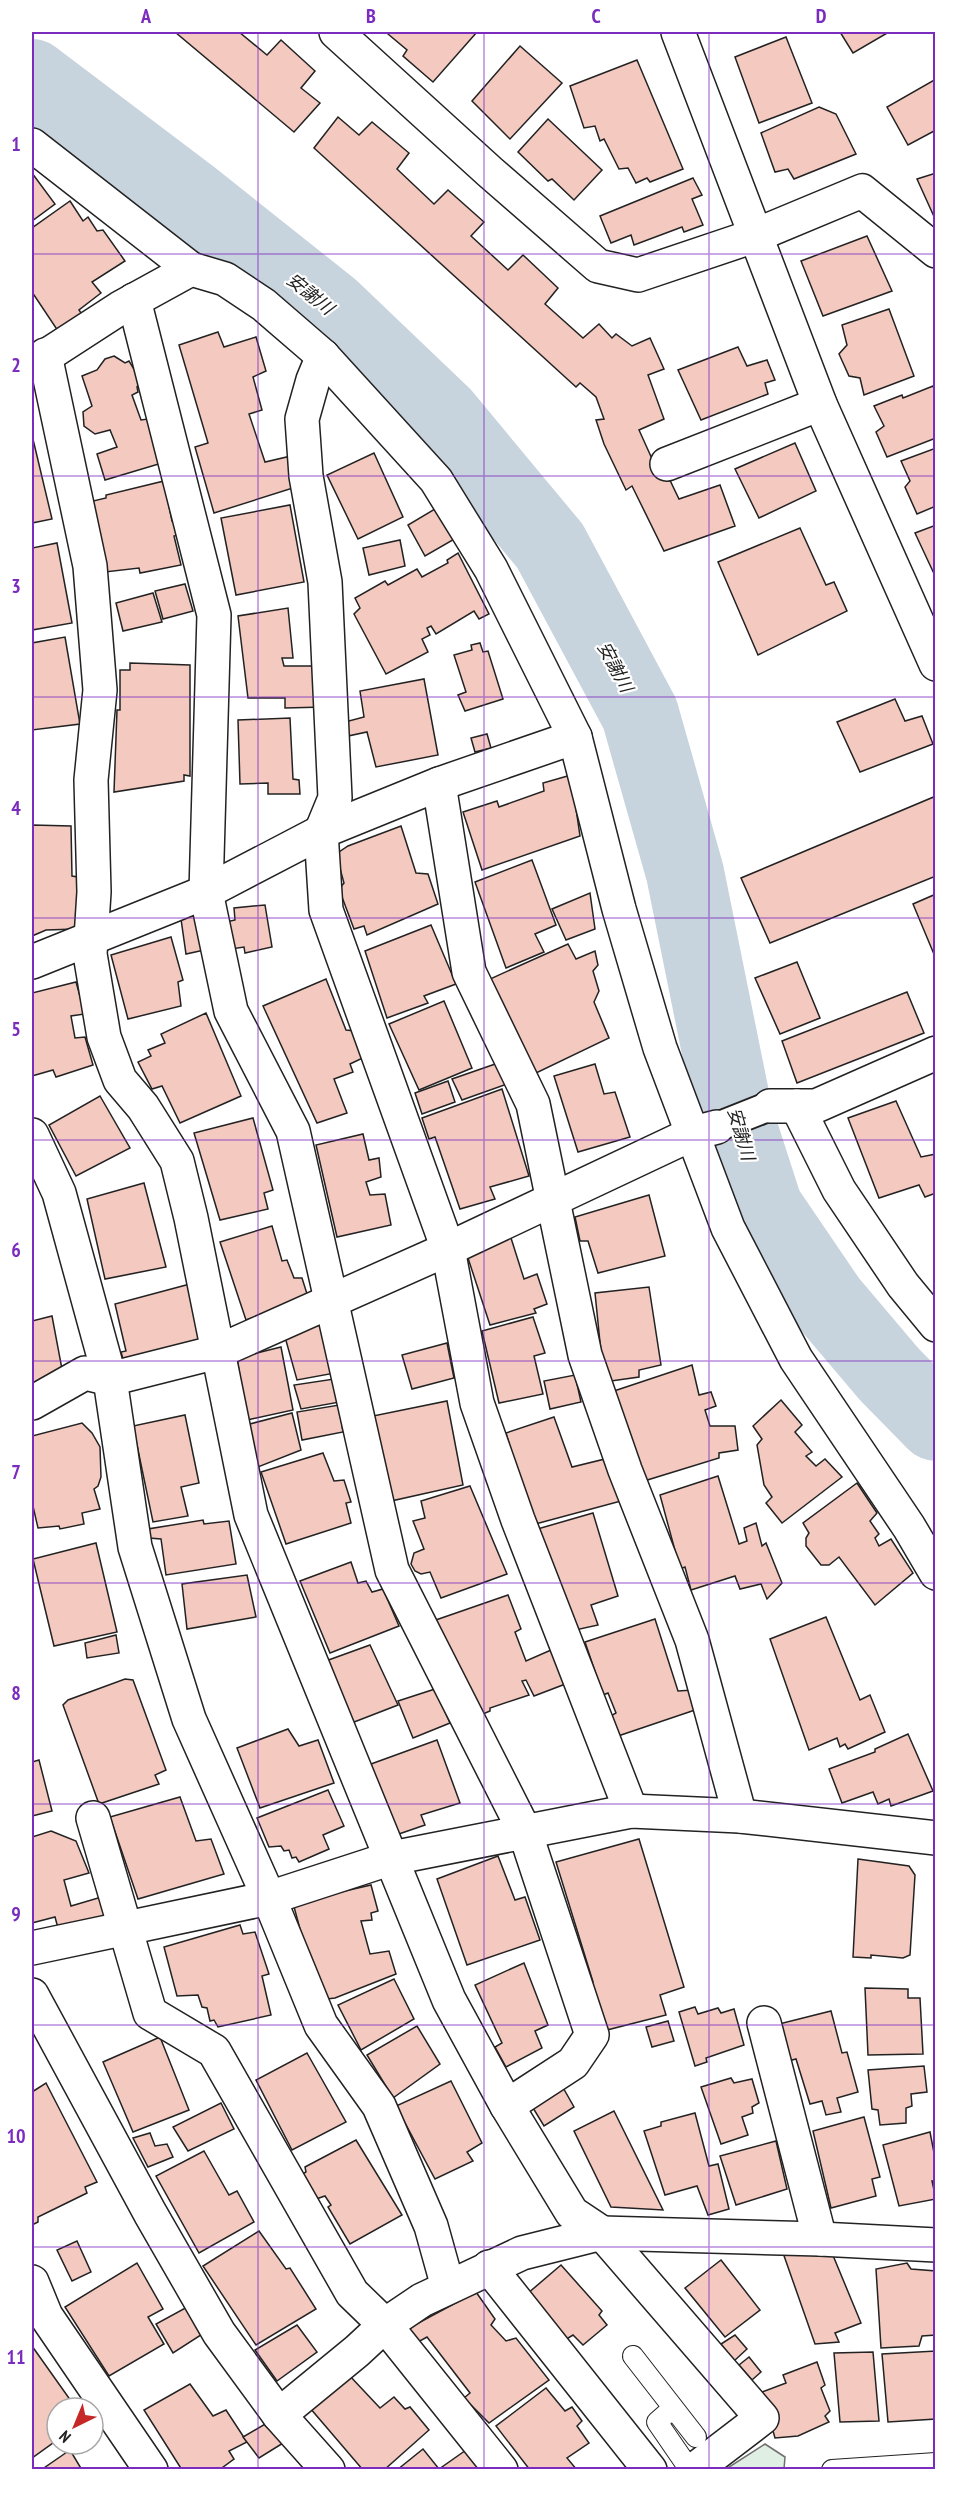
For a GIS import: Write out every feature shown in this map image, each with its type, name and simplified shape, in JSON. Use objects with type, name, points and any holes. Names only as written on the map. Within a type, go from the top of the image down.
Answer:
[{"type":"street","points":[[336,32],[490,172],[598,266],[638,275],[754,236],[862,191],[936,251]]},
{"type":"street","points":[[678,32],[820,404],[934,655]]},
{"type":"street","points":[[32,145],[191,269],[225,279],[264,305],[323,356],[436,480],[491,569],[575,737],[619,909],[660,1048],[705,1130],[728,1228],[796,1359],[909,1527],[936,1574]]},
{"type":"street","points":[[191,269],[134,300],[38,360],[73,478],[90,566],[100,690],[91,780],[93,892],[90,954],[104,1036],[120,1080],[143,1107],[177,1161],[191,1218],[251,1515],[449,2000],[507,2106],[573,2213],[602,2233],[762,2418],[692,2469]]},
{"type":"street","points":[[134,300],[214,615],[212,756],[206,892],[231,1011],[293,1131],[392,1570],[525,1832],[592,2035],[573,2063],[507,2106]]},
{"type":"street","points":[[323,356],[313,380],[302,419],[306,476],[325,582],[335,798],[321,832],[326,910],[447,1249],[477,1403],[518,1520],[631,1811]]},
{"type":"street","points":[[667,464],[820,404]]},
{"type":"street","points":[[32,962],[206,892],[321,832],[440,784],[575,737]]},
{"type":"street","points":[[440,784],[469,972],[533,1104],[585,1355],[626,1470],[692,1640],[740,1816]]},
{"type":"street","points":[[32,1403],[85,1373],[110,1379],[217,1352],[705,1130],[783,1106],[816,1106],[936,1053]]},
{"type":"street","points":[[783,1106],[903,1285],[936,1325]]},
{"type":"street","points":[[32,1135],[59,1192],[110,1379],[135,1547],[189,1719],[269,1898],[321,2025],[379,2106],[431,2226],[448,2287]]},
{"type":"street","points":[[32,1948],[269,1898],[392,1858],[631,1811],[740,1816],[936,1838]]},
{"type":"street","points":[[93,1818],[150,2013],[214,2051],[352,2293],[385,2325],[501,2469]]},
{"type":"street","points":[[32,1995],[144,2203],[219,2333],[279,2415],[327,2469]]},
{"type":"street","points":[[764,2023],[820,2239]]},
{"type":"street","points":[[279,2415],[385,2325],[422,2300],[522,2253],[602,2233],[820,2239],[936,2245]]},
{"type":"street","points":[[489,2267],[650,2469]]},
{"type":"street","points":[[32,2283],[46,2316],[151,2469]]},
{"type":"lane","points":[[633,2356],[696,2437]]},
{"type":"lane","points":[[674,2408],[657,2422],[692,2469]]},
{"type":"lane","points":[[832,2469],[936,2463]]},
{"type":"green space","points":[[765,2444],[785,2457],[784,2469],[726,2469]]},
{"type":"building","points":[[175,32],[239,32],[267,55],[281,40],[315,71],[301,88],[320,103],[294,132]]},
{"type":"building","points":[[390,32],[477,32],[433,82],[403,56],[407,50],[388,34]]},
{"type":"building","points":[[840,32],[889,32],[853,53]]},
{"type":"building","points":[[786,37],[812,103],[759,123],[735,57]]},
{"type":"building","points":[[520,46],[562,83],[510,139],[472,101]]},
{"type":"building","points":[[637,60],[683,169],[650,182],[647,178],[636,183],[628,168],[619,169],[604,139],[600,141],[595,126],[584,128],[570,86]]},
{"type":"building","points":[[936,79],[936,130],[908,145],[887,107]]},
{"type":"building","points":[[819,107],[836,114],[856,154],[794,179],[788,169],[775,172],[761,133]]},
{"type":"building","points":[[338,117],[359,135],[372,122],[409,153],[397,169],[434,204],[448,190],[484,222],[471,236],[508,270],[523,255],[558,288],[545,304],[583,338],[599,324],[612,338],[616,334],[632,346],[650,338],[664,369],[648,375],[664,419],[639,430],[658,472],[666,472],[679,499],[720,485],[735,526],[664,551],[632,486],[626,490],[604,444],[596,420],[604,419],[596,397],[580,383],[576,387],[314,148]]},
{"type":"building","points":[[548,119],[602,170],[574,200],[552,179],[548,181],[518,152]]},
{"type":"building","points":[[32,173],[55,204],[32,221]]},
{"type":"building","points":[[936,173],[936,221],[917,179]]},
{"type":"building","points":[[693,178],[702,195],[692,199],[703,225],[684,232],[682,227],[634,245],[631,235],[611,243],[600,216]]},
{"type":"building","points":[[70,201],[83,221],[88,217],[97,231],[103,230],[125,261],[92,282],[101,293],[79,310],[85,319],[60,334],[32,292],[32,228]]},
{"type":"building","points":[[867,236],[892,291],[823,316],[801,261]]},
{"type":"building","points":[[889,309],[914,376],[864,395],[860,378],[849,376],[839,354],[847,345],[842,325]]},
{"type":"building","points":[[218,332],[224,347],[256,337],[266,371],[253,377],[262,410],[249,414],[265,462],[291,456],[296,487],[214,513],[195,447],[208,443],[179,345]]},
{"type":"building","points":[[738,347],[747,366],[767,360],[775,380],[765,383],[768,394],[701,420],[678,370]]},
{"type":"building","points":[[114,356],[125,363],[129,361],[137,374],[140,382],[137,387],[138,392],[132,395],[141,420],[148,419],[162,463],[105,480],[97,454],[117,447],[110,430],[95,434],[84,426],[83,412],[92,406],[82,376],[97,370],[105,359]]},
{"type":"building","points":[[933,386],[936,393],[936,438],[887,457],[876,432],[884,426],[874,406]]},
{"type":"building","points":[[32,435],[52,519],[32,523]]},
{"type":"building","points":[[795,443],[816,491],[759,518],[735,469]]},
{"type":"building","points":[[936,448],[936,506],[917,514],[905,487],[910,481],[901,461]]},
{"type":"building","points":[[374,453],[403,517],[358,539],[327,475]]},
{"type":"building","points":[[164,481],[172,521],[179,521],[182,534],[174,536],[181,565],[140,573],[139,568],[105,572],[93,501],[106,498],[106,495]]},
{"type":"building","points":[[290,505],[304,582],[236,595],[221,518]]},
{"type":"building","points":[[440,506],[458,537],[425,556],[408,525]]},
{"type":"building","points":[[936,525],[936,578],[915,533]]},
{"type":"building","points":[[800,528],[826,585],[834,582],[847,611],[758,655],[718,562]]},
{"type":"building","points":[[400,540],[405,566],[369,575],[363,548]]},
{"type":"building","points":[[57,543],[72,623],[32,630],[32,548]]},
{"type":"building","points":[[458,553],[489,614],[479,619],[474,611],[436,634],[431,626],[427,628],[430,635],[422,639],[428,652],[386,674],[354,614],[360,608],[355,598],[385,581],[388,585],[417,569],[422,577],[448,563],[447,560]]},
{"type":"building","points":[[185,584],[193,611],[163,619],[155,591]]},
{"type":"building","points":[[153,593],[162,622],[123,631],[116,603]]},
{"type":"building","points":[[288,608],[293,658],[282,658],[284,666],[320,666],[324,707],[285,708],[285,698],[248,698],[238,616]]},
{"type":"building","points":[[65,637],[80,724],[32,730],[32,643]]},
{"type":"building","points":[[480,643],[483,652],[488,651],[503,699],[465,711],[458,695],[466,692],[454,655],[472,650],[471,645]]},
{"type":"building","points":[[130,663],[190,665],[190,776],[184,775],[184,781],[114,792],[117,710],[120,710],[120,670],[130,670]]},
{"type":"building","points":[[424,679],[438,755],[376,767],[367,732],[348,736],[345,722],[364,717],[360,691]]},
{"type":"building","points":[[895,699],[905,721],[922,716],[933,744],[860,772],[837,722]]},
{"type":"building","points":[[290,718],[293,779],[299,780],[300,794],[268,794],[268,783],[240,784],[238,720]]},
{"type":"building","points":[[487,734],[491,748],[475,752],[471,738]]},
{"type":"building","points":[[571,775],[580,836],[482,870],[463,812],[497,801],[499,807],[544,791],[543,783]]},
{"type":"building","points":[[936,796],[936,876],[770,943],[741,878]]},
{"type":"building","points":[[32,825],[71,826],[72,876],[78,877],[76,929],[46,930],[32,936]]},
{"type":"building","points":[[401,826],[416,873],[428,874],[438,904],[367,935],[364,926],[354,929],[339,889],[344,883],[336,854],[348,846]]},
{"type":"building","points":[[532,860],[556,925],[535,934],[544,952],[506,968],[475,882]]},
{"type":"building","points":[[590,893],[595,929],[566,940],[552,909]]},
{"type":"building","points":[[936,894],[936,959],[913,904]]},
{"type":"building","points":[[265,905],[272,947],[245,953],[244,947],[231,949],[226,922],[235,920],[234,908]]},
{"type":"building","points":[[201,913],[209,949],[186,954],[181,919]]},
{"type":"building","points":[[431,925],[456,984],[424,996],[428,1003],[387,1018],[365,951]]},
{"type":"building","points":[[171,937],[183,980],[178,982],[181,1006],[128,1019],[111,955]]},
{"type":"building","points":[[568,944],[576,959],[595,951],[598,965],[593,971],[599,991],[594,1002],[609,1038],[534,1074],[490,979]]},
{"type":"building","points":[[797,962],[820,1018],[780,1034],[755,978]]},
{"type":"building","points":[[326,979],[346,1030],[356,1031],[367,1056],[350,1064],[353,1072],[334,1079],[347,1113],[317,1123],[263,1006]]},
{"type":"building","points":[[76,982],[85,1014],[71,1016],[75,1038],[85,1037],[93,1065],[56,1077],[53,1070],[32,1076],[32,993]]},
{"type":"building","points":[[907,992],[924,1033],[797,1083],[782,1041]]},
{"type":"building","points":[[444,1001],[472,1068],[419,1090],[389,1024]]},
{"type":"building","points":[[206,1013],[241,1096],[180,1123],[162,1086],[152,1089],[138,1062],[151,1056],[148,1050],[165,1043],[161,1034]]},
{"type":"building","points":[[501,1062],[510,1083],[462,1100],[452,1079]]},
{"type":"building","points":[[595,1064],[604,1094],[615,1092],[630,1137],[578,1152],[554,1076]]},
{"type":"building","points":[[448,1081],[455,1102],[422,1114],[415,1093]]},
{"type":"building","points":[[502,1089],[529,1176],[490,1187],[495,1199],[460,1209],[435,1137],[429,1139],[422,1118]]},
{"type":"building","points":[[100,1096],[130,1148],[76,1176],[49,1125]]},
{"type":"building","points":[[896,1101],[921,1157],[936,1154],[936,1193],[925,1197],[919,1185],[879,1198],[848,1118]]},
{"type":"building","points":[[253,1118],[273,1190],[264,1193],[268,1209],[220,1220],[194,1133]]},
{"type":"building","points":[[363,1134],[369,1160],[379,1158],[381,1177],[366,1182],[370,1195],[385,1194],[391,1225],[337,1237],[316,1145]]},
{"type":"building","points":[[144,1183],[166,1267],[105,1279],[87,1199]]},
{"type":"building","points":[[649,1195],[665,1256],[598,1273],[588,1241],[580,1241],[575,1217]]},
{"type":"building","points":[[272,1226],[282,1261],[287,1260],[294,1278],[302,1278],[308,1297],[246,1320],[220,1242]]},
{"type":"building","points":[[511,1238],[524,1279],[537,1274],[547,1304],[534,1309],[536,1313],[490,1325],[466,1252]]},
{"type":"building","points":[[190,1284],[201,1341],[125,1366],[121,1352],[126,1351],[115,1304]]},
{"type":"building","points":[[649,1287],[661,1365],[639,1370],[639,1377],[604,1382],[595,1293]]},
{"type":"building","points":[[52,1316],[62,1369],[32,1385],[32,1321]]},
{"type":"building","points":[[533,1317],[545,1353],[534,1356],[543,1394],[499,1403],[482,1331]]},
{"type":"building","points":[[322,1324],[335,1373],[297,1380],[285,1337]]},
{"type":"building","points":[[447,1343],[454,1378],[412,1389],[402,1355]]},
{"type":"building","points":[[281,1347],[293,1410],[247,1420],[237,1358]]},
{"type":"building","points":[[692,1365],[699,1395],[711,1392],[716,1406],[705,1410],[710,1426],[735,1426],[738,1450],[719,1453],[719,1458],[644,1481],[605,1394]]},
{"type":"building","points":[[575,1375],[581,1402],[550,1409],[544,1381]]},
{"type":"building","points":[[334,1379],[340,1402],[301,1409],[294,1385]]},
{"type":"building","points":[[781,1400],[802,1425],[795,1432],[812,1452],[806,1456],[816,1466],[825,1459],[842,1477],[782,1523],[766,1503],[772,1497],[764,1485],[757,1445],[762,1439],[753,1426]]},
{"type":"building","points":[[447,1401],[463,1485],[391,1501],[368,1417]]},
{"type":"building","points":[[339,1405],[343,1432],[302,1440],[297,1412]]},
{"type":"building","points":[[292,1413],[301,1450],[250,1470],[242,1426]]},
{"type":"building","points":[[185,1415],[199,1483],[181,1487],[188,1516],[153,1522],[133,1426]]},
{"type":"building","points":[[554,1417],[572,1467],[605,1459],[621,1501],[528,1526],[525,1499],[506,1433]]},
{"type":"building","points":[[82,1423],[92,1433],[100,1447],[101,1477],[98,1486],[94,1489],[100,1509],[82,1513],[84,1524],[60,1529],[59,1526],[38,1528],[32,1502],[32,1436]]},
{"type":"building","points":[[323,1453],[334,1481],[344,1480],[351,1502],[346,1503],[351,1523],[286,1544],[261,1472]]},
{"type":"building","points":[[718,1476],[739,1544],[747,1541],[744,1528],[756,1523],[762,1546],[766,1543],[782,1583],[767,1599],[761,1584],[740,1589],[735,1576],[691,1590],[685,1567],[680,1569],[660,1495]]},
{"type":"building","points":[[857,1483],[877,1513],[870,1521],[879,1534],[875,1538],[879,1546],[891,1539],[913,1573],[875,1605],[839,1557],[829,1565],[821,1565],[806,1546],[809,1533],[803,1523]]},
{"type":"building","points":[[470,1486],[507,1574],[441,1598],[430,1572],[421,1574],[415,1571],[411,1564],[414,1553],[424,1549],[413,1521],[425,1518],[421,1501]]},
{"type":"building","points":[[593,1513],[618,1596],[591,1605],[598,1625],[571,1631],[534,1530]]},
{"type":"building","points":[[203,1520],[204,1524],[229,1521],[236,1564],[166,1575],[161,1539],[149,1538],[148,1529]]},
{"type":"building","points":[[96,1543],[117,1632],[54,1646],[33,1559]]},
{"type":"building","points":[[351,1562],[358,1583],[366,1581],[372,1592],[383,1589],[399,1626],[330,1653],[300,1581]]},
{"type":"building","points":[[247,1575],[256,1617],[187,1629],[182,1584]]},
{"type":"building","points":[[508,1595],[521,1629],[515,1632],[526,1661],[551,1650],[568,1683],[534,1696],[526,1680],[522,1681],[529,1695],[490,1708],[490,1711],[476,1717],[430,1622]]},
{"type":"building","points":[[826,1617],[860,1700],[870,1695],[885,1732],[848,1749],[845,1744],[840,1747],[837,1738],[809,1750],[770,1639]]},
{"type":"building","points":[[655,1619],[678,1691],[693,1690],[698,1709],[618,1736],[609,1717],[616,1713],[608,1693],[603,1695],[585,1642]]},
{"type":"building","points":[[116,1635],[119,1653],[87,1658],[85,1643]]},
{"type":"building","points":[[370,1645],[398,1705],[349,1724],[323,1662]]},
{"type":"building","points":[[125,1679],[133,1680],[166,1770],[155,1775],[159,1784],[99,1804],[63,1705],[68,1700]]},
{"type":"building","points":[[435,1689],[450,1723],[413,1738],[398,1701]]},
{"type":"building","points":[[288,1729],[299,1746],[318,1740],[334,1783],[260,1808],[237,1748]]},
{"type":"building","points":[[908,1734],[933,1791],[891,1806],[889,1799],[878,1804],[873,1792],[842,1803],[829,1769],[875,1752],[875,1749]]},
{"type":"building","points":[[437,1740],[460,1803],[421,1815],[425,1825],[396,1835],[371,1764]]},
{"type":"building","points":[[39,1760],[52,1811],[32,1816],[32,1762]]},
{"type":"building","points":[[328,1790],[344,1826],[323,1835],[329,1849],[299,1862],[296,1857],[292,1858],[289,1850],[284,1851],[281,1846],[269,1847],[257,1818]]},
{"type":"building","points":[[180,1797],[196,1841],[211,1839],[224,1874],[138,1899],[110,1817]]},
{"type":"building","points":[[51,1831],[76,1841],[89,1873],[64,1880],[71,1906],[98,1898],[103,1900],[108,1912],[104,1916],[58,1928],[55,1917],[32,1923],[32,1837]]},
{"type":"building","points":[[639,1839],[684,1987],[660,1995],[666,2015],[603,2031],[588,1985],[593,1982],[556,1862]]},
{"type":"building","points":[[498,1856],[515,1900],[525,1897],[540,1940],[467,1965],[437,1879]]},
{"type":"building","points":[[858,1859],[909,1866],[915,1875],[910,1955],[903,1958],[871,1955],[871,1958],[853,1957]]},
{"type":"building","points":[[371,1885],[378,1911],[371,1913],[372,1920],[361,1921],[370,1954],[389,1951],[396,1974],[335,1998],[319,2000],[293,1903]]},
{"type":"building","points":[[240,1925],[243,1934],[255,1932],[269,1974],[262,1976],[271,2015],[218,2027],[214,2020],[210,2021],[207,2008],[202,2007],[198,1995],[177,1996],[164,1947]]},
{"type":"building","points":[[524,1963],[548,2025],[535,2031],[542,2048],[506,2067],[495,2047],[502,2043],[475,1985]]},
{"type":"building","points":[[394,1979],[414,2019],[361,2050],[338,2005]]},
{"type":"building","points":[[865,1988],[908,1989],[908,1998],[920,1998],[923,2054],[868,2055]]},
{"type":"building","points":[[695,2007],[698,2014],[718,2008],[721,2013],[734,2009],[744,2045],[706,2058],[707,2062],[695,2066],[679,2012]]},
{"type":"building","points":[[831,2011],[842,2053],[847,2052],[858,2092],[837,2098],[841,2112],[826,2115],[822,2101],[810,2104],[796,2059],[788,2061],[779,2024]]},
{"type":"building","points":[[668,2021],[674,2041],[652,2047],[646,2027]]},
{"type":"building","points":[[417,2026],[440,2064],[393,2098],[367,2055]]},
{"type":"building","points":[[160,2037],[189,2110],[133,2132],[103,2062]]},
{"type":"building","points":[[307,2053],[346,2122],[292,2150],[256,2080]]},
{"type":"building","points":[[924,2066],[927,2092],[911,2094],[912,2106],[906,2108],[906,2123],[880,2125],[878,2110],[872,2109],[868,2070]]},
{"type":"building","points":[[731,2078],[734,2083],[752,2079],[759,2103],[752,2107],[753,2113],[742,2117],[748,2135],[721,2144],[701,2087]]},
{"type":"building","points":[[451,2081],[482,2143],[467,2152],[473,2161],[435,2179],[396,2106]]},
{"type":"building","points":[[46,2083],[97,2182],[85,2187],[87,2193],[38,2217],[38,2222],[32,2225],[32,2092]]},
{"type":"building","points":[[561,2084],[574,2107],[544,2126],[530,2103]]},
{"type":"building","points":[[221,2103],[234,2129],[188,2151],[173,2127]]},
{"type":"building","points":[[614,2111],[663,2210],[611,2207],[574,2131]]},
{"type":"building","points":[[695,2113],[709,2166],[718,2164],[729,2209],[708,2215],[697,2186],[665,2195],[644,2131],[661,2126],[661,2122]]},
{"type":"building","points":[[864,2117],[880,2177],[872,2179],[876,2196],[831,2208],[813,2131]]},
{"type":"building","points":[[930,2132],[936,2163],[936,2181],[932,2181],[936,2199],[899,2206],[883,2145]]},
{"type":"building","points":[[150,2133],[155,2146],[167,2144],[173,2157],[148,2167],[133,2138]]},
{"type":"building","points":[[356,2140],[402,2215],[350,2244],[328,2207],[331,2205],[325,2196],[316,2199],[301,2175],[306,2172],[305,2167]]},
{"type":"building","points":[[776,2141],[787,2189],[736,2205],[720,2156]]},
{"type":"building","points":[[204,2151],[229,2195],[237,2191],[254,2222],[199,2253],[156,2176]]},
{"type":"building","points":[[259,2231],[286,2269],[290,2268],[316,2309],[256,2345],[203,2266]]},
{"type":"building","points":[[77,2241],[91,2272],[72,2281],[57,2250]]},
{"type":"building","points":[[782,2250],[832,2253],[861,2323],[835,2333],[839,2342],[815,2344]]},
{"type":"building","points":[[721,2260],[760,2310],[725,2337],[685,2288]]},
{"type":"building","points":[[137,2263],[163,2309],[148,2317],[164,2344],[109,2376],[65,2307]]},
{"type":"building","points":[[907,2263],[911,2269],[936,2271],[936,2335],[922,2336],[919,2346],[881,2348],[876,2269]]},
{"type":"building","points":[[561,2265],[602,2311],[599,2315],[607,2325],[583,2345],[573,2335],[565,2340],[527,2294]]},
{"type":"building","points":[[476,2292],[495,2319],[491,2325],[506,2341],[516,2338],[549,2380],[489,2423],[464,2398],[470,2393],[427,2337],[418,2342],[409,2328]]},
{"type":"building","points":[[189,2306],[204,2333],[173,2353],[156,2324]]},
{"type":"building","points":[[297,2325],[317,2352],[277,2381],[255,2350]]},
{"type":"building","points":[[735,2335],[747,2349],[734,2361],[721,2344]]},
{"type":"building","points":[[32,2346],[67,2396],[45,2396],[45,2449],[32,2458]]},
{"type":"building","points":[[936,2351],[936,2419],[888,2422],[882,2354]]},
{"type":"building","points":[[873,2352],[879,2421],[840,2422],[834,2353]]},
{"type":"building","points":[[749,2357],[761,2372],[752,2380],[739,2365]]},
{"type":"building","points":[[817,2362],[825,2385],[821,2388],[830,2411],[825,2416],[829,2422],[798,2436],[775,2438],[762,2392],[786,2383],[783,2375]]},
{"type":"building","points":[[348,2374],[380,2408],[394,2397],[405,2409],[410,2407],[429,2430],[384,2470],[363,2470],[310,2408]]},
{"type":"building","points":[[190,2384],[213,2416],[226,2410],[247,2442],[229,2451],[234,2459],[219,2470],[182,2470],[144,2410]]},
{"type":"building","points":[[546,2388],[565,2411],[572,2407],[582,2421],[577,2426],[589,2443],[567,2458],[577,2470],[530,2470],[496,2426]]},
{"type":"building","points":[[272,2420],[288,2440],[259,2458],[243,2437]]},
{"type":"building","points":[[469,2448],[485,2470],[397,2470],[423,2449],[439,2469]]},
{"type":"building","points":[[61,2456],[74,2456],[82,2470],[41,2470]]},
{"type":"waterway","name":"安謝川","points":[[32,78],[188,196],[330,309],[442,416],[550,546],[640,714],[685,873],[734,1115],[764,1208],[828,1302],[889,1374],[936,1422]]}]
